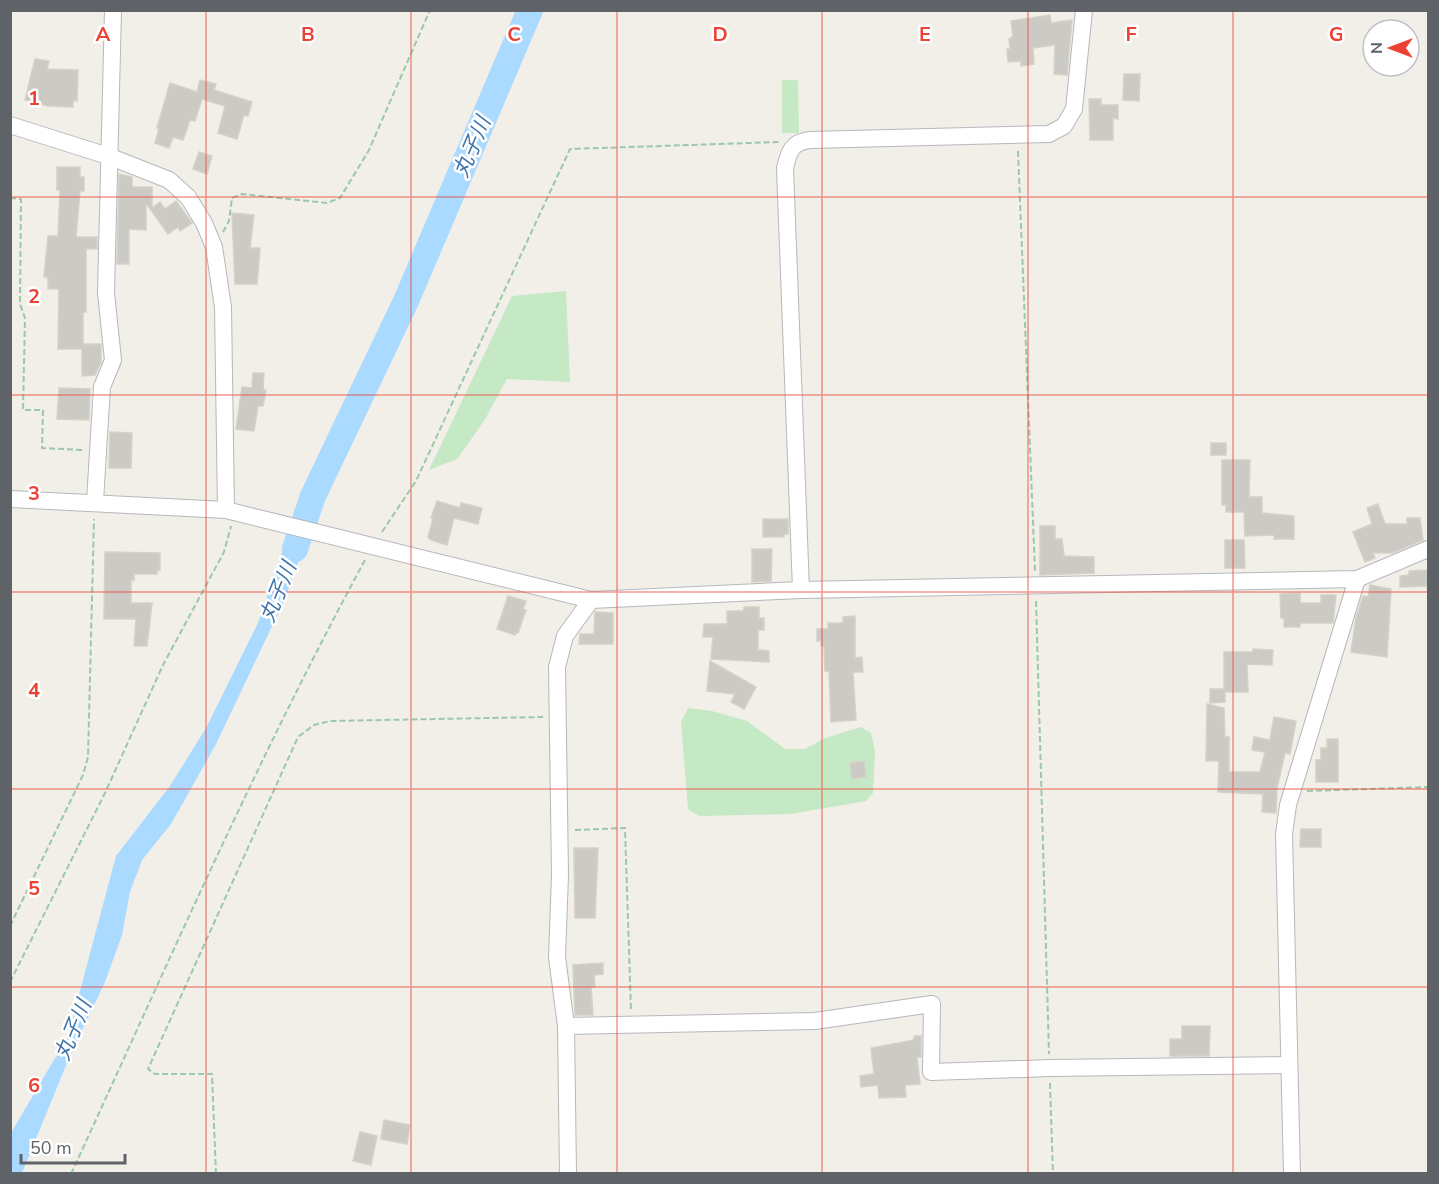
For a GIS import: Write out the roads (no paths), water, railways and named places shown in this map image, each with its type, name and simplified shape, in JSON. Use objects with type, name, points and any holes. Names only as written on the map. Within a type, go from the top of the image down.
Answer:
[{"type":"street","points":[[95,501],[102,387],[113,360],[106,293],[113,10]]},
{"type":"street","points":[[801,590],[785,168],[789,151],[800,141],[1049,134],[1064,126],[1074,109],[1084,10]]},
{"type":"street","points":[[10,125],[108,156],[169,180],[188,197],[204,223],[214,247],[223,307],[230,512]]},
{"type":"street","points":[[10,499],[95,501],[230,512],[369,544],[591,600],[801,590],[1358,579],[1428,549]]},
{"type":"street","points":[[1292,1173],[1284,834],[1293,791],[1358,579]]},
{"type":"street","points":[[568,1173],[566,1026],[557,957],[560,831],[557,667],[565,636],[591,600]]},
{"type":"street","points":[[566,1026],[815,1020],[933,1004],[931,1072],[1289,1065]]},
{"type":"water","points":[[295,514],[314,519],[284,601],[216,744],[171,824],[142,860],[130,892],[122,935],[105,982],[69,1058],[22,1173],[11,1174],[11,1133],[68,1036],[116,856],[170,786],[206,728],[258,623]]},
{"type":"waterway","name":"丸子川","points":[[295,549],[313,496],[406,301],[530,10]]}]
